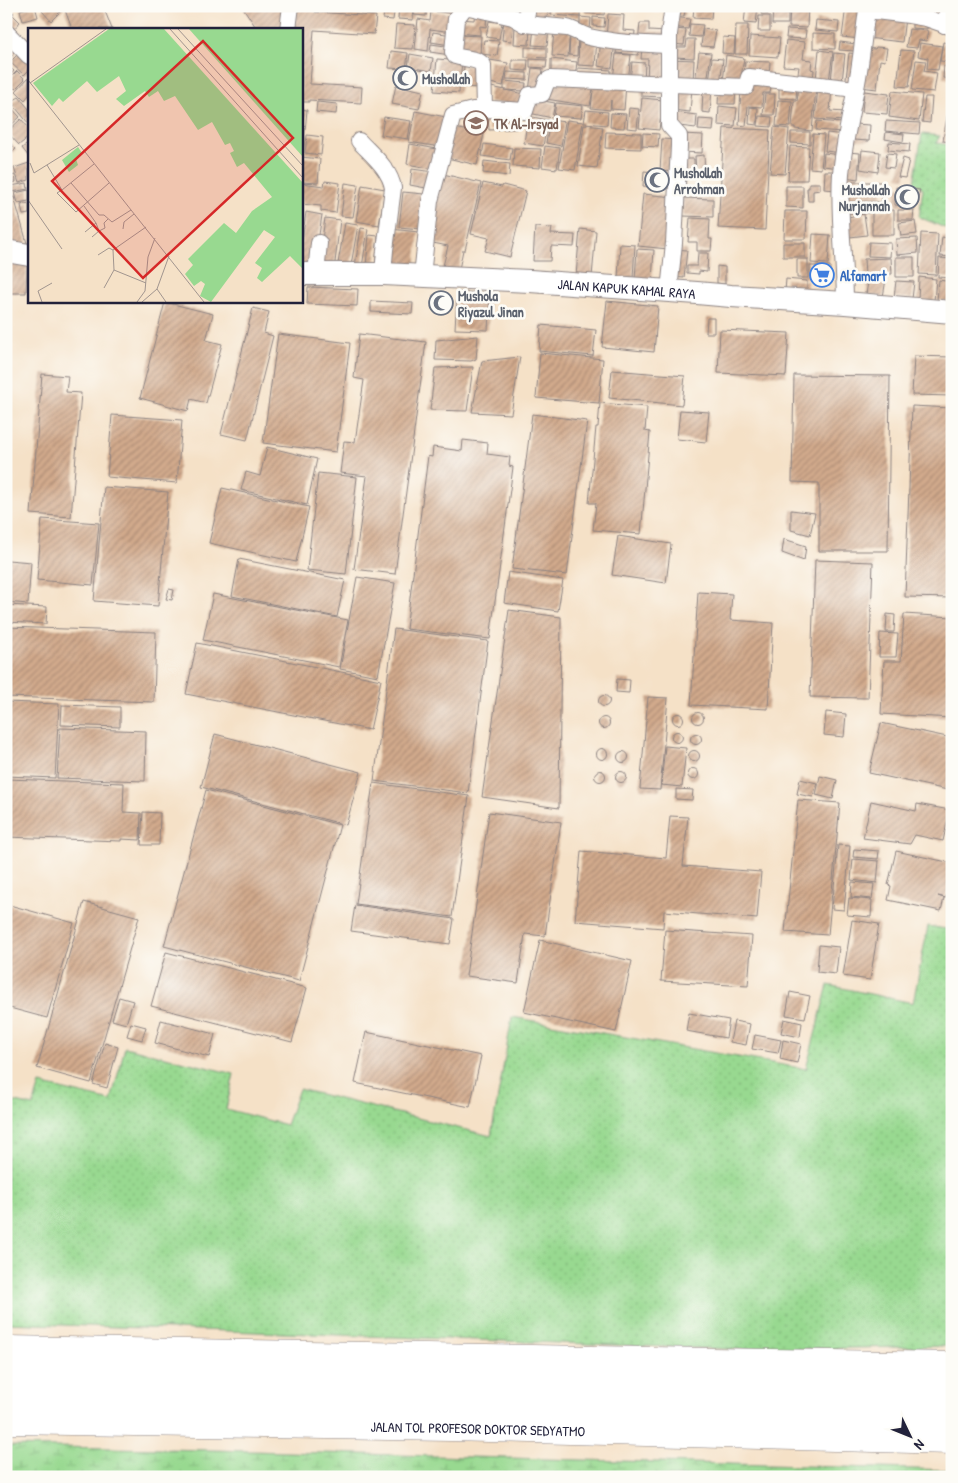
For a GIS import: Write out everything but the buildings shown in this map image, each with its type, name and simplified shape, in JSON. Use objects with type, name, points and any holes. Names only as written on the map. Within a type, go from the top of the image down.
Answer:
[{"type":"highway","points":[[6,1350],[952,1366]]},
{"type":"highway","points":[[6,1375],[952,1392]]},
{"type":"highway","name":"JALAN TOL PROFESOR DOKTOR SEDYATMO","points":[[6,1401],[952,1413]]},
{"type":"highway","name":"JALAN TOL PROFESOR DOKTOR SEDYATMO","points":[[6,1420],[450,1427],[952,1440]]},
{"type":"main road","points":[[6,251],[28,255]]},
{"type":"main road","name":"JALAN KAPUK KAMAL RAYA","points":[[309,274],[383,274],[530,281],[952,312]]},
{"type":"street","points":[[288,28],[291,6]]},
{"type":"street","points":[[484,109],[482,62],[455,56],[453,52],[456,19],[465,6],[513,18],[525,24],[567,28],[587,37],[633,44],[669,45]]},
{"type":"street","points":[[525,24],[528,6]]},
{"type":"street","points":[[669,291],[674,243],[679,146],[679,136],[669,125],[669,45],[673,6]]},
{"type":"street","points":[[845,303],[840,223],[841,173],[856,89],[867,8],[926,18],[948,26],[949,6]]},
{"type":"street","points":[[6,32],[28,55]]},
{"type":"street","points":[[422,276],[430,201],[452,115],[484,109],[523,112],[526,110],[530,95],[547,98],[543,92],[547,81],[550,79],[746,87],[749,77],[856,89]]},
{"type":"street","points":[[359,141],[383,166],[392,180],[393,188],[383,274]]},
{"type":"street","points":[[309,274],[319,243]]},
{"type":"green space","points":[[922,134],[940,136],[936,143],[952,145],[952,231],[919,217],[923,188],[914,183]]},
{"type":"green space","points":[[928,926],[952,930],[952,1346],[753,1350],[6,1323],[6,1100],[33,1106],[40,1084],[111,1101],[125,1047],[234,1074],[226,1109],[286,1125],[299,1089],[491,1136],[512,1017],[806,1069],[828,985],[913,1003]]},
{"type":"green space","points":[[6,1446],[952,1470],[952,1477],[6,1477]]},
{"type":"place","name":"Mushollah","points":[[405,78]]},
{"type":"place","name":"TK Al-Irsyad","points":[[476,123]]},
{"type":"place","name":"Mushollah Arrohman","points":[[657,180]]},
{"type":"place","name":"Mushollah Nurjannah","points":[[907,197]]},
{"type":"place","name":"Alfamart","points":[[822,275]]},
{"type":"place","name":"Mushola Riyazul Jinan","points":[[441,303]]}]
